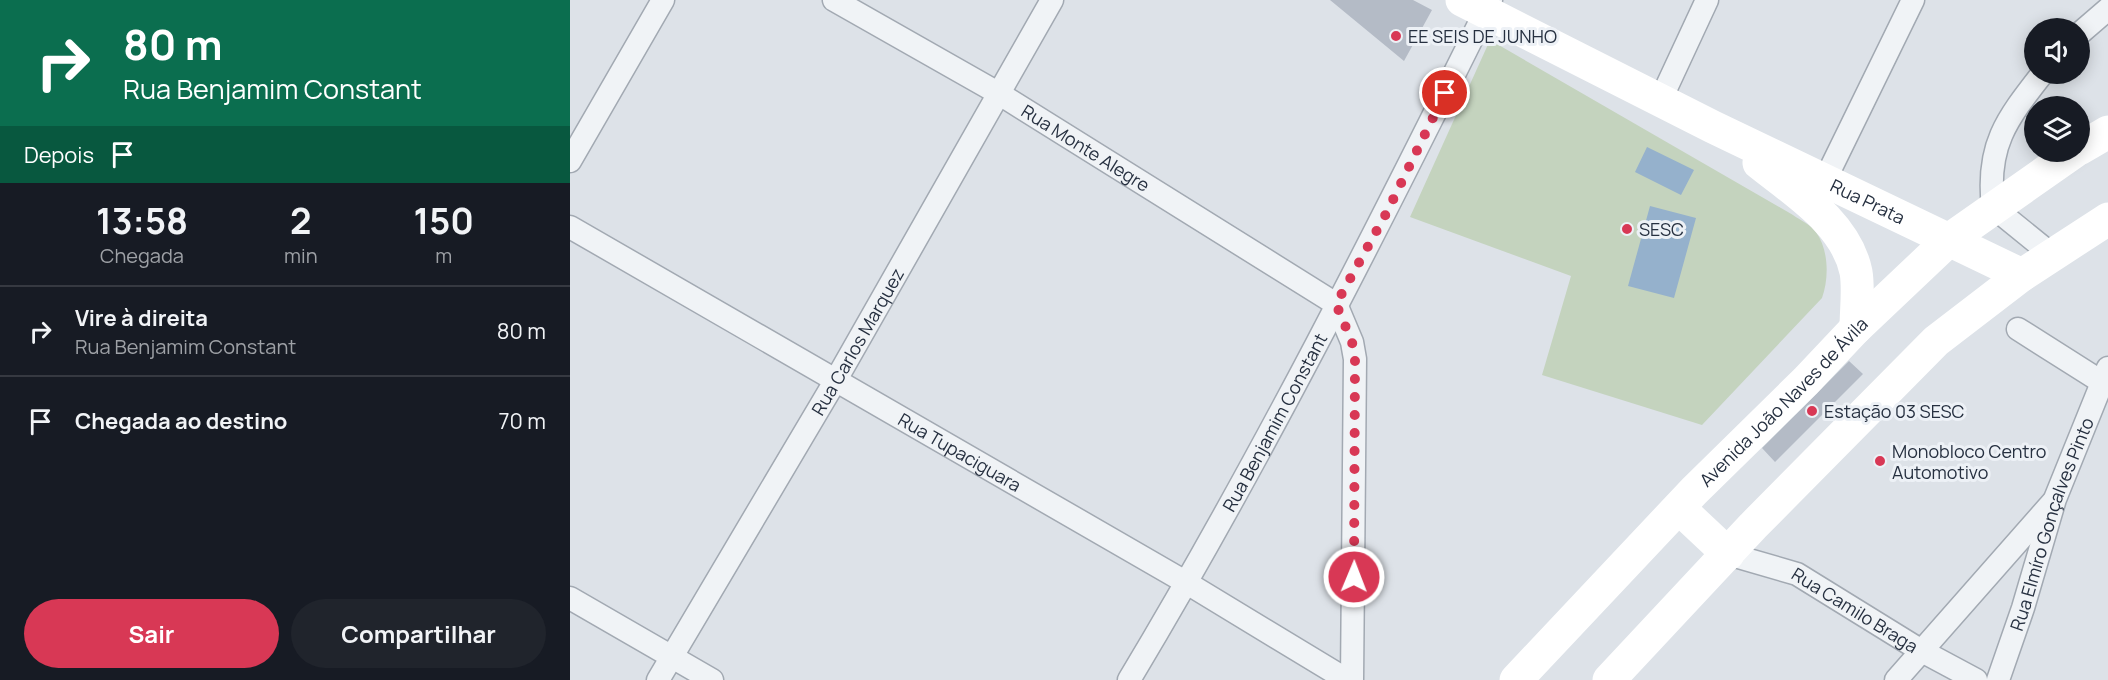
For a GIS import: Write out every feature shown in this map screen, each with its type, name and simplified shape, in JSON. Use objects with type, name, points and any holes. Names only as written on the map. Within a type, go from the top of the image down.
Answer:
[{"type":"main road","name":"Rua Prata","points":[[1479,4],[1713,127],[2022,275]]},
{"type":"main road","name":"Rua Prata","points":[[1713,127],[1814,206],[1843,241],[1856,272],[1856,328]]},
{"type":"main road","points":[[2090,143],[2108,132]]},
{"type":"main road","name":"Avenida João Naves de Ávila","points":[[1516,680],[1679,508],[1856,328],[1950,239],[2059,162]]},
{"type":"main road","points":[[1609,680],[1728,554],[1936,342],[2051,254],[2108,219]]},
{"type":"main road","points":[[1679,508],[1728,554]]},
{"type":"street","points":[[570,161],[663,0]]},
{"type":"street","name":"Rua Monte Alegre","points":[[834,0],[998,93],[1336,304]]},
{"type":"street","name":"Rua Carlos Marquez","points":[[658,680],[837,378],[1052,0]]},
{"type":"street","points":[[1660,99],[1707,0]]},
{"type":"street","points":[[1826,180],[1913,0]]},
{"type":"street","name":"Rua Benjamim Constant","points":[[1129,680],[1187,583],[1387,212],[1479,4]]},
{"type":"street","points":[[2090,25],[2108,9]]},
{"type":"street","points":[[2035,84],[2001,130],[1992,164],[1993,207],[2051,254]]},
{"type":"street","name":"Rua Tupaciguara","points":[[570,226],[837,378],[1187,583],[1347,680]]},
{"type":"street","points":[[1336,304],[1352,342],[1355,359],[1352,680]]},
{"type":"street","points":[[2018,329],[2106,379]]},
{"type":"street","name":"Rua Elmíro Gonçalves Pinto","points":[[1998,680],[2023,608],[2055,499],[2106,379]]},
{"type":"street","points":[[1896,680],[2055,499]]},
{"type":"street","name":"Rua Camilo Braga","points":[[1728,554],[1797,574],[1920,650],[1976,680]]},
{"type":"street","points":[[570,598],[712,680]]},
{"type":"green space","name":"SESC","points":[[1490,40],[1793,215],[1811,227],[1820,239],[1826,265],[1826,282],[1822,298],[1702,425],[1542,375],[1571,276],[1410,217]]},
{"type":"water","points":[[1647,147],[1694,170],[1681,195],[1635,172]]},
{"type":"water","points":[[1650,206],[1696,218],[1674,298],[1628,286]]},
{"type":"building","name":"EE SEIS DE JUNHO","points":[[1330,0],[1413,0],[1432,10],[1404,61]]},
{"type":"building","name":"Estação 03 SESC","points":[[1849,361],[1863,374],[1775,462],[1762,448]]},
{"type":"place","name":"EE SEIS DE JUNHO","points":[[1396,36]]},
{"type":"place","name":"SESC","points":[[1627,229]]},
{"type":"place","name":"Estação 03 SESC","points":[[1812,411]]},
{"type":"place","name":"Monobloco Centro Automotivo","points":[[1880,461]]},
{"type":"route","points":[[1354,577],[1355,359],[1352,342],[1336,304],[1387,212],[1445,93]]}]
